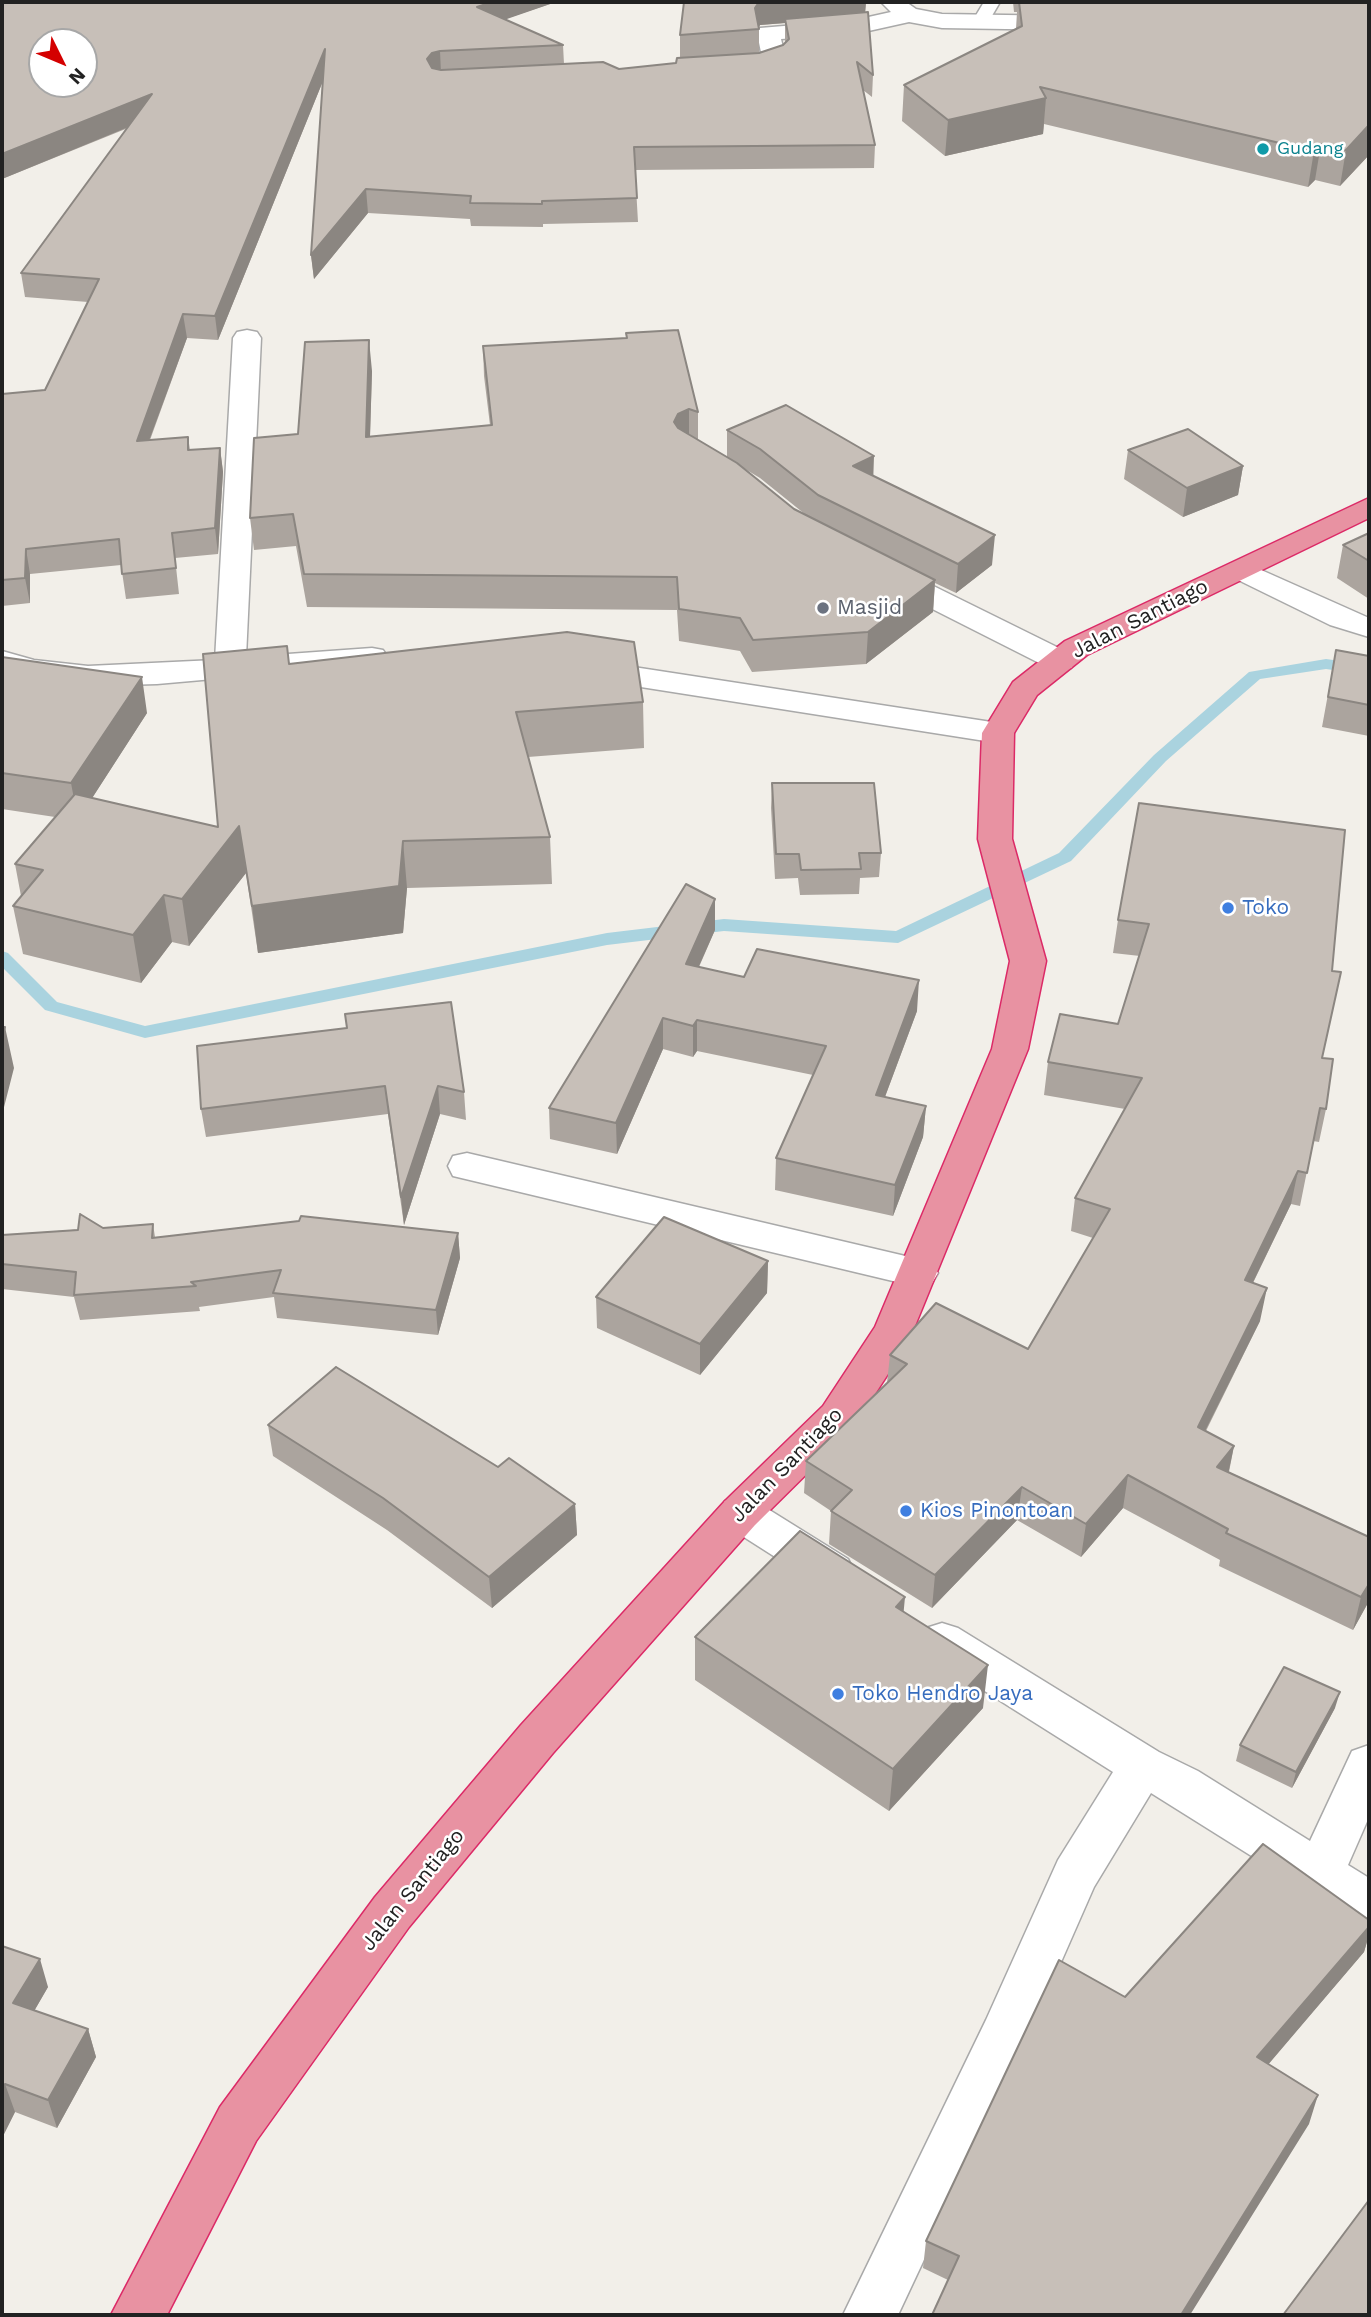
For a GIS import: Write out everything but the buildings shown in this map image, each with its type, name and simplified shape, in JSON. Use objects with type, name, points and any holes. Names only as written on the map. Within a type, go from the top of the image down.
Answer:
[{"type":"highway","name":"Jalan Santiago","points":[[138,2315],[238,2124],[392,1912],[537,1739],[740,1513],[838,1418],[894,1332],[1010,1049],[1028,961],[995,839],[998,733],[1024,690],[1076,648],[1369,507]]},
{"type":"street","points":[[717,68],[758,66],[774,60],[768,33],[855,27],[901,8],[942,21],[1091,23]]},
{"type":"street","points":[[230,668],[247,338]]},
{"type":"street","points":[[856,559],[1060,661]]},
{"type":"street","points":[[1241,570],[1341,618],[1369,628]]},
{"type":"street","points":[[2,660],[30,669],[88,676],[401,654]]},
{"type":"street","points":[[557,665],[998,733]]},
{"type":"street","points":[[467,1166],[918,1273]]},
{"type":"street","points":[[740,1513],[1142,1766],[1181,1786],[1369,1904]]},
{"type":"street","points":[[1320,1873],[1369,1765]]},
{"type":"street","points":[[870,2315],[1004,2035],[1075,1875],[1142,1766]]},
{"type":"lane","points":[[979,22],[992,2]]},
{"type":"waterway","points":[[2,957],[51,1006],[145,1032],[607,939],[724,925],[898,937],[1065,857],[1160,758],[1255,675],[1326,664],[1369,670]]},
{"type":"place","name":"Gudang","points":[[1263,149]]},
{"type":"place","name":"Masjid","points":[[823,608]]},
{"type":"place","name":"Toko","points":[[1228,908]]},
{"type":"place","name":"Kios Pinontoan","points":[[906,1511]]},
{"type":"place","name":"Toko Hendro Jaya","points":[[838,1694]]}]
